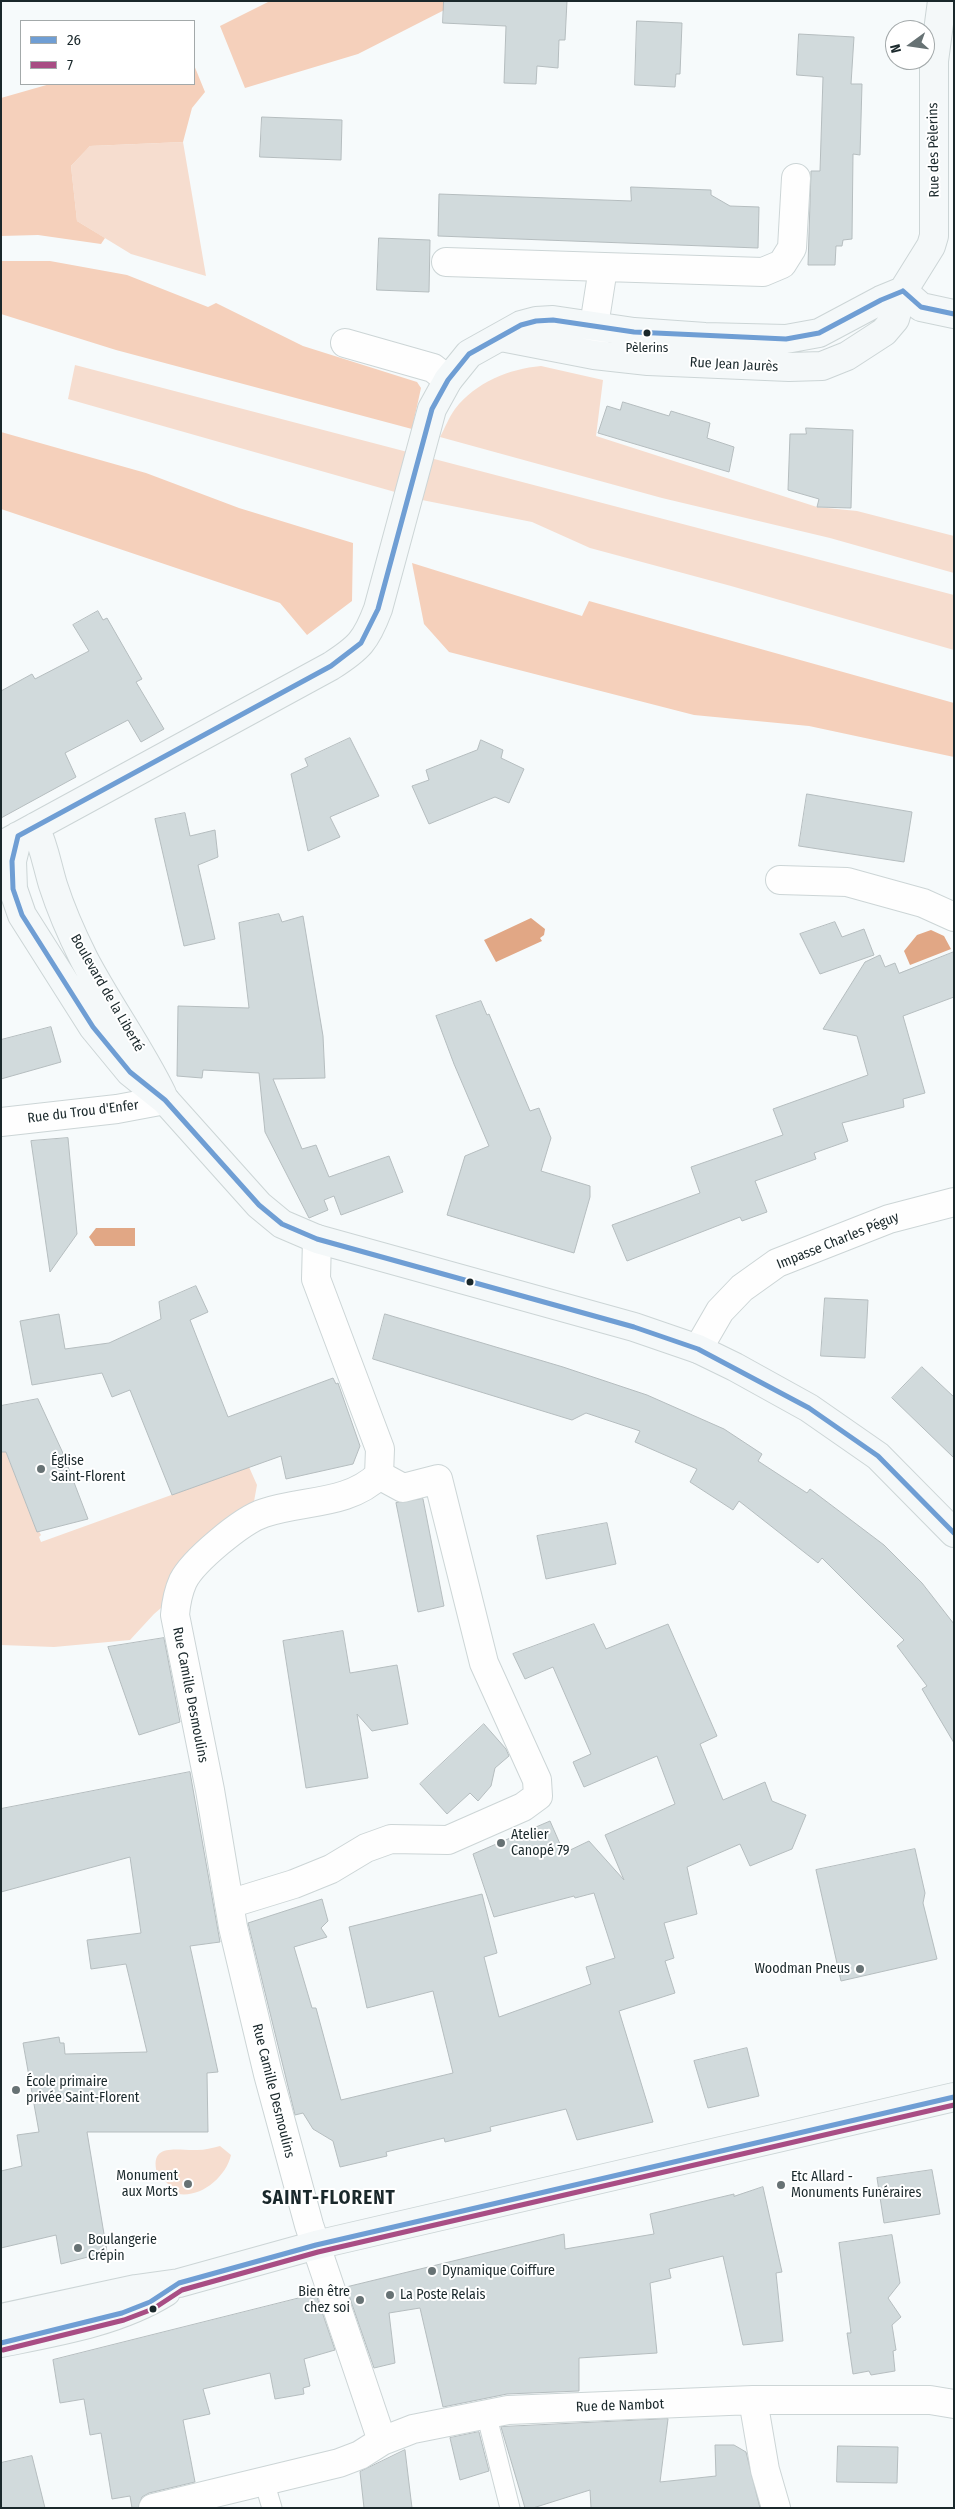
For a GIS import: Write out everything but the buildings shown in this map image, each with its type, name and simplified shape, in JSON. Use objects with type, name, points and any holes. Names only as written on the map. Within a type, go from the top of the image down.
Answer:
[{"type":"street","name":"Rue des Pèlerins","points":[[903,291],[931,246],[934,236],[934,61],[942,1]]},
{"type":"street","points":[[446,262],[763,272],[774,269],[782,264],[792,248],[796,178]]},
{"type":"street","points":[[594,354],[595,326],[603,268]]},
{"type":"street","points":[[903,291],[921,307],[954,314]]},
{"type":"street","name":"Rue Jean Jaurès","points":[[18,836],[331,666],[356,650],[371,628],[378,609],[424,432],[432,409],[448,380],[469,354],[520,325],[536,320],[553,320],[634,332],[705,337],[786,339],[820,333],[881,300],[903,291]]},
{"type":"street","name":"Rue Jean Jaurès","points":[[501,337],[594,354],[648,361],[789,367],[822,366],[846,356],[884,332],[895,319],[903,291]]},
{"type":"street","points":[[345,343],[433,368],[448,380]]},
{"type":"street","name":"Boulevard de la Liberté","points":[[165,1100],[145,1059],[84,958],[52,884],[44,846],[18,836],[12,861],[13,889],[22,915],[93,1027],[130,1072],[165,1100],[259,1205],[282,1224],[317,1239],[634,1327],[698,1349],[809,1408],[878,1456],[954,1533]]},
{"type":"street","points":[[780,880],[847,882],[923,903],[954,917]]},
{"type":"street","name":"Boulevard de la Liberté","points":[[1,910],[15,919],[36,939]]},
{"type":"street","name":"Rue du Trou d'Enfer","points":[[1,1122],[142,1106],[165,1100]]},
{"type":"street","name":"Impasse Charles Péguy","points":[[698,1349],[720,1311],[742,1288],[778,1263],[889,1219],[954,1202]]},
{"type":"street","points":[[229,1904],[294,1884],[324,1872],[366,1848],[392,1839],[448,1840],[523,1807],[538,1796],[538,1780],[484,1663],[438,1479],[403,1488],[379,1475],[380,1449],[316,1279],[317,1239]]},
{"type":"street","name":"Rue Camille Desmoulins","points":[[316,2244],[268,2074],[229,1904],[210,1790],[176,1628],[177,1595],[184,1579],[204,1554],[263,1513],[349,1494],[367,1487],[379,1475]]},
{"type":"street","points":[[1,2318],[136,2289],[179,2283],[316,2244],[954,2096]]},
{"type":"street","points":[[316,2244],[382,2440]]},
{"type":"street","points":[[1,2343],[122,2313],[150,2302],[179,2283]]},
{"type":"street","points":[[753,2400],[765,2470],[776,2508]]},
{"type":"street","name":"Rue de Nambot","points":[[152,2508],[353,2458],[382,2440],[434,2423],[508,2410],[753,2400],[930,2400],[954,2404]]},
{"type":"lane","points":[[486,2413],[510,2508]]},
{"type":"lane","points":[[264,2481],[272,2508]]},
{"type":"shaded area","points":[[270,1],[462,1],[358,54],[245,88],[220,26]]},
{"type":"shaded area","points":[[195,67],[205,92],[192,108],[183,142],[90,146],[71,166],[77,221],[105,238],[101,244],[38,235],[1,236],[1,98],[46,85],[195,85]]},
{"type":"shaded area","points":[[183,142],[206,276],[131,254],[77,221],[71,166],[90,146]]},
{"type":"shaded area","points":[[1,261],[50,261],[127,275],[208,307],[216,303],[303,346],[417,382],[421,388],[412,429],[116,350],[1,314]]},
{"type":"shaded area","points":[[75,365],[954,595],[954,650],[590,548],[532,522],[422,500],[428,478],[401,472],[395,492],[68,399]]},
{"type":"shaded area","points":[[541,366],[603,380],[596,436],[817,507],[857,511],[954,536],[954,573],[830,538],[662,498],[440,437],[455,409],[473,391],[494,378],[517,370]]},
{"type":"shaded area","points":[[1,432],[146,473],[239,508],[353,543],[352,601],[307,635],[280,603],[1,509]]},
{"type":"shaded area","points":[[412,563],[582,616],[589,601],[954,703],[954,757],[809,726],[694,715],[449,652],[424,624]]},
{"type":"shaded area","points":[[531,918],[545,929],[544,935],[540,938],[542,941],[496,962],[484,940]]},
{"type":"shaded area","points":[[931,930],[944,936],[951,949],[910,965],[904,951],[917,935]]},
{"type":"shaded area","points":[[96,1228],[135,1228],[135,1246],[95,1246],[89,1237]]},
{"type":"shaded area","points":[[1,1452],[6,1452],[32,1519],[41,1535],[39,1537],[41,1542],[249,1467],[257,1485],[253,1507],[203,1538],[176,1575],[168,1602],[130,1640],[54,1647],[1,1645]]},
{"type":"shaded area","points":[[220,2146],[231,2155],[224,2171],[211,2184],[195,2193],[178,2194],[157,2173],[157,2156],[161,2152],[167,2150],[203,2150]]},
{"type":"transit line","name":"26","points":[[903,291],[881,300],[819,333],[786,339],[634,332],[553,320],[536,321],[521,325],[469,354],[448,380],[432,409],[378,609],[361,643],[331,666],[18,836],[12,861],[13,889],[22,915],[93,1027],[130,1072],[165,1100],[259,1205],[282,1224],[317,1239],[634,1327],[698,1349],[809,1408],[878,1456],[954,1533]]},
{"type":"transit line","name":"26","points":[[903,291],[921,307],[954,314]]},
{"type":"transit line","name":"26","points":[[1,2343],[122,2313],[150,2302],[179,2283],[316,2245],[954,2097]]},
{"type":"transit line","name":"7","points":[[3,2350],[124,2320],[153,2309],[182,2290],[318,2252],[954,2105]]},
{"type":"place","name":"Pèlerins","points":[[647,333]]},
{"type":"place","name":"Église Saint-Florent","points":[[41,1469]]},
{"type":"place","name":"Atelier Canopé 79","points":[[501,1843]]},
{"type":"place","name":"Woodman Pneus","points":[[860,1969]]},
{"type":"place","name":"École primaire privée Saint-Florent","points":[[16,2090]]},
{"type":"place","name":"Monument aux Morts","points":[[188,2184]]},
{"type":"place","name":"Etc Allard - Monuments Funéraires","points":[[781,2185]]},
{"type":"place","name":"Boulangerie Crépin","points":[[78,2248]]},
{"type":"place","name":"Dynamique Coiffure","points":[[432,2271]]},
{"type":"place","name":"La Poste Relais","points":[[390,2295]]},
{"type":"place","name":"Bien être chez soi","points":[[360,2300]]},
{"type":"district","name":"SAINT-FLORENT","points":[[329,2199]]}]
